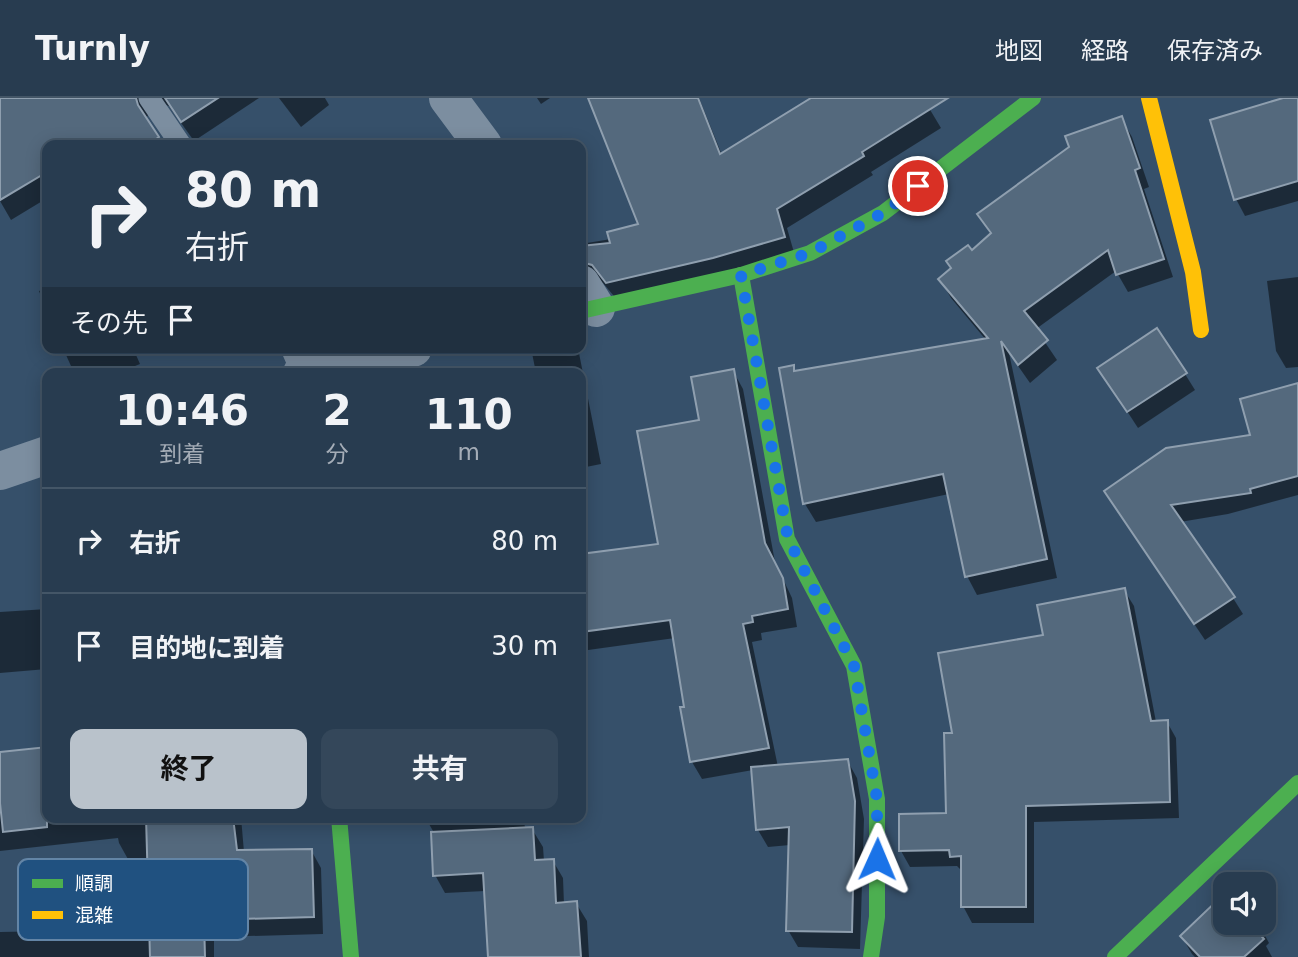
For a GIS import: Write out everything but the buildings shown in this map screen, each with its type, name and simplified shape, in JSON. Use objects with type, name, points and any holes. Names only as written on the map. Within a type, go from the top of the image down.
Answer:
[{"type":"street","points":[[449,98],[479,140]]},
{"type":"street","points":[[586,301],[741,275],[810,253],[883,213],[1033,98]]},
{"type":"street","points":[[1149,98],[1193,272],[1201,330]]},
{"type":"street","points":[[741,275],[788,539],[854,666],[877,799],[877,917],[871,957]]},
{"type":"street","points":[[324,368],[386,354]]},
{"type":"street","points":[[0,471],[42,457]]},
{"type":"street","points":[[1115,957],[1298,783]]},
{"type":"street","points":[[340,823],[351,957]]},
{"type":"lane","points":[[149,98],[178,140]]},
{"type":"traffic: fast","points":[[586,310],[741,275],[810,253],[883,213],[1033,98]]},
{"type":"traffic: fast","points":[[741,275],[787,539],[854,666],[877,799],[877,917],[871,957]]},
{"type":"traffic: fast","points":[[1115,957],[1298,783]]},
{"type":"traffic: fast","points":[[340,823],[351,957]]},
{"type":"traffic: slow","points":[[1149,98],[1193,272],[1201,330]]},
{"type":"route","points":[[877,859],[877,799],[854,666],[788,539],[741,275],[810,253],[883,213],[918,186]]}]
